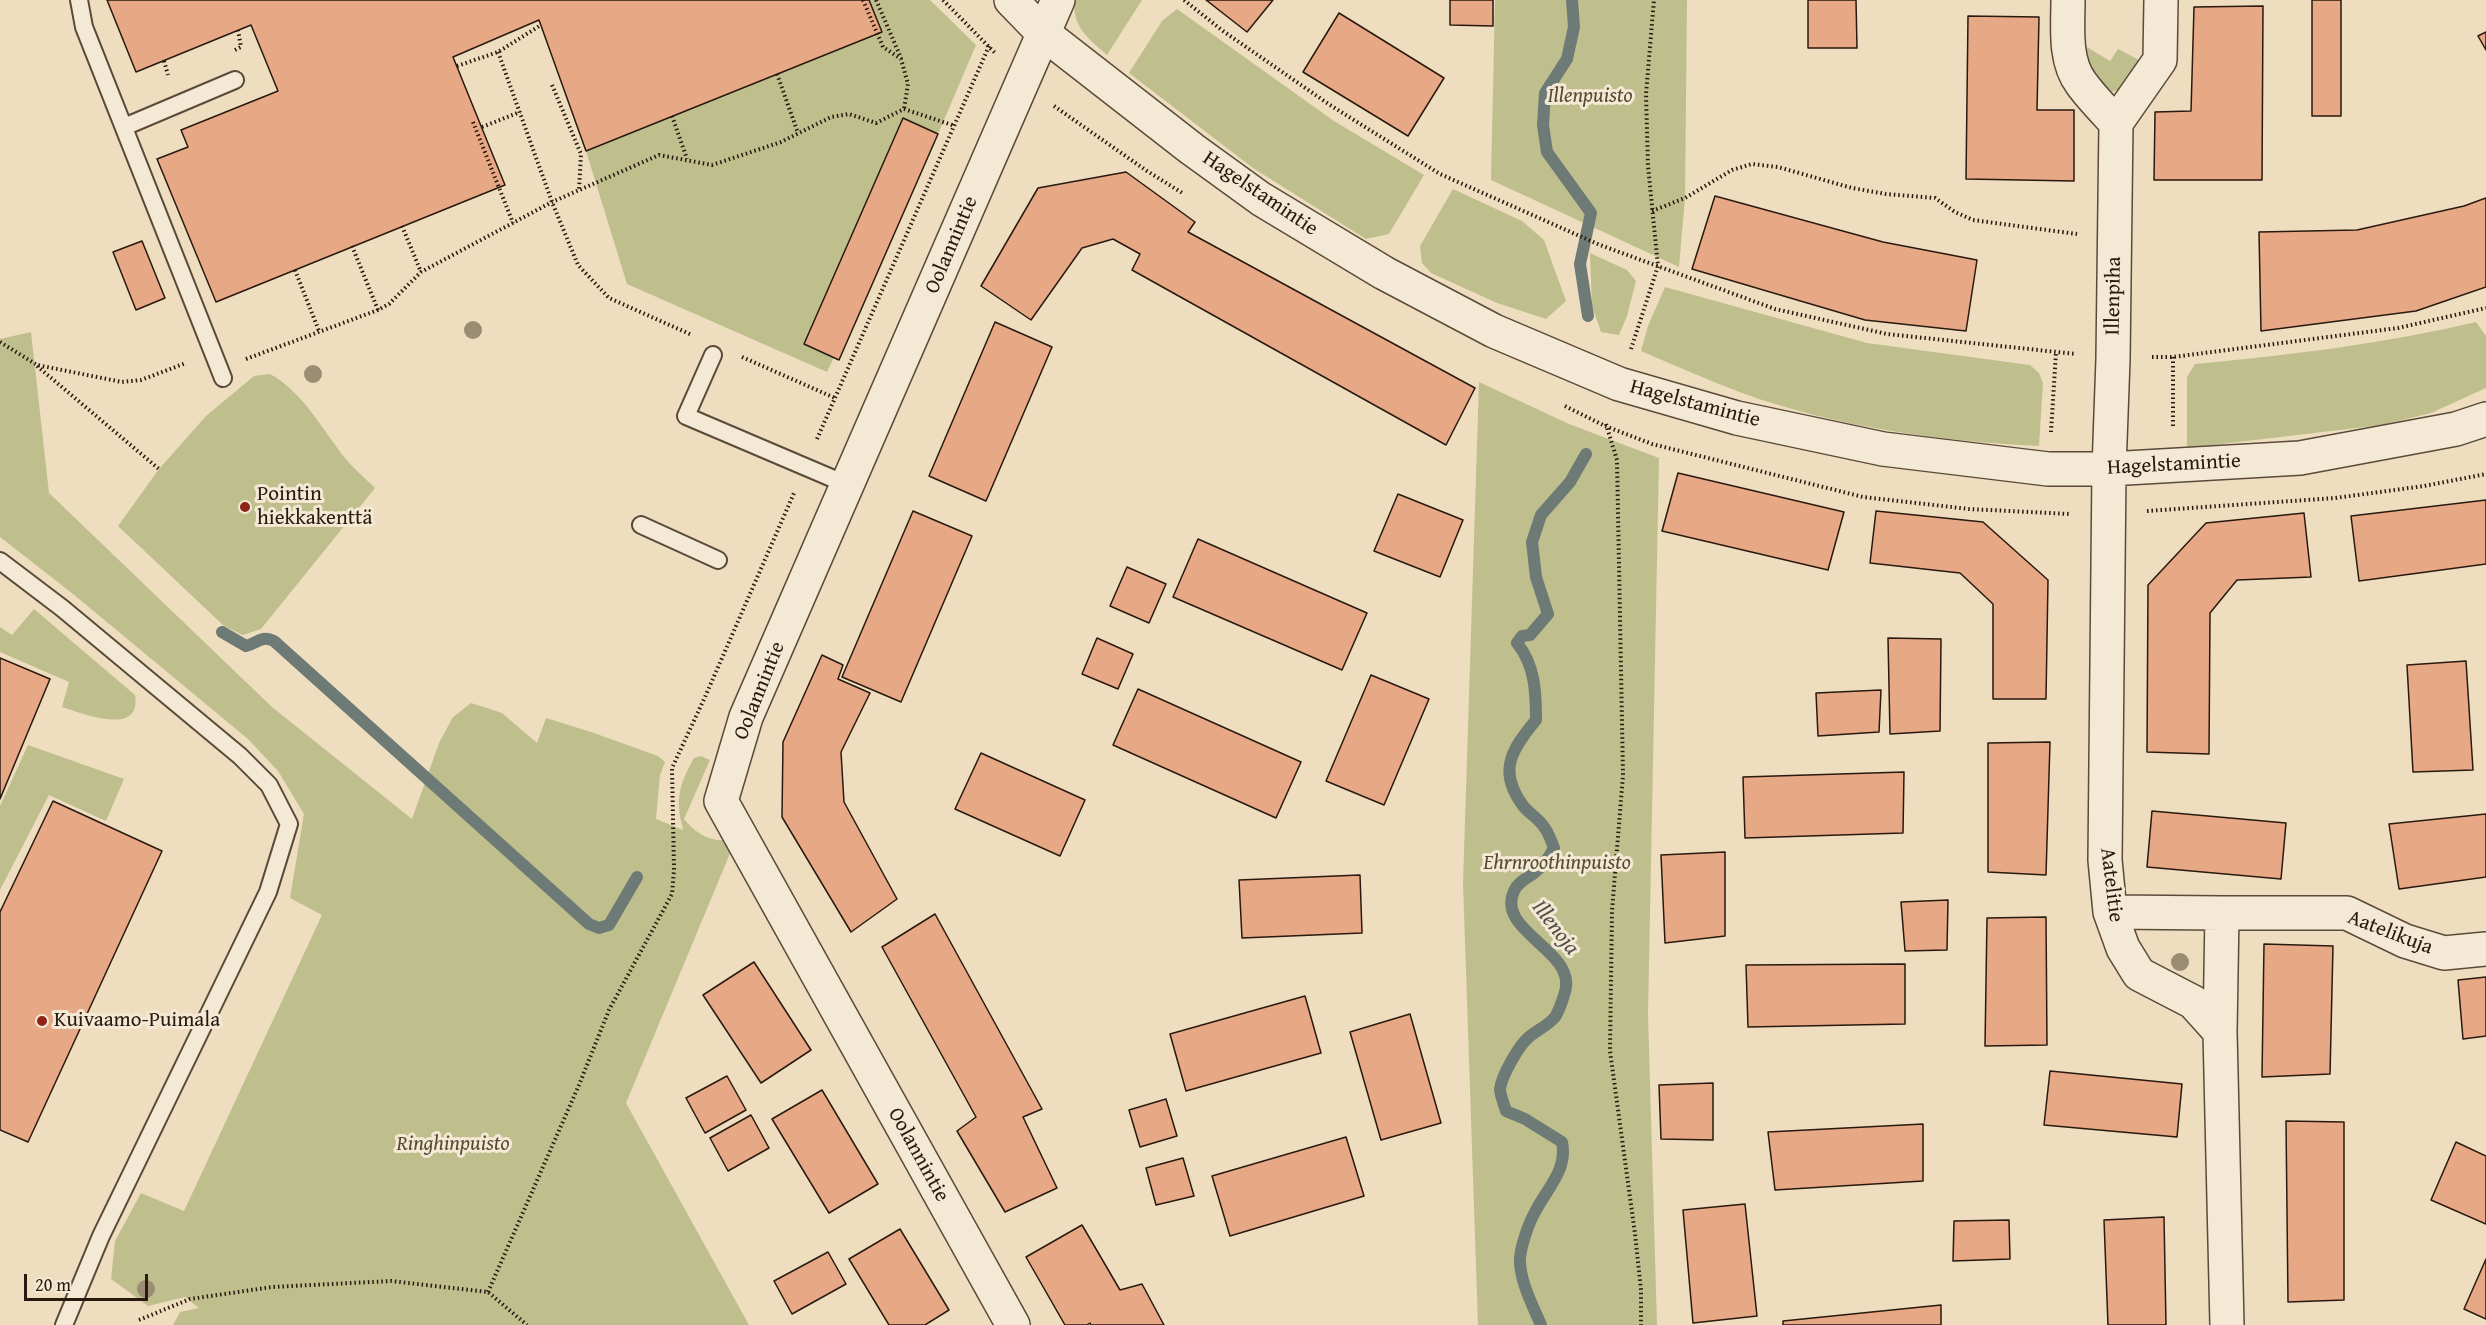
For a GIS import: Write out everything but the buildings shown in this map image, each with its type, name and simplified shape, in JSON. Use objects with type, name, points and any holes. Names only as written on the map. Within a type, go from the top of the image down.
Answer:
[{"type":"street","name":"Hagelstamintie","points":[[1011,0],[1043,33],[1192,149],[1261,199],[1384,273],[1494,331],[1619,384],[1737,418],[1883,449],[2048,469],[2109,469],[2300,458],[2456,429],[2486,419]]},
{"type":"street","name":"Oolannintie","points":[[1013,1325],[721,801],[746,717],[1058,0]]},
{"type":"street","points":[[2068,0],[2068,45],[2072,68],[2080,82],[2116,123],[2160,60],[2161,0]]},
{"type":"street","name":"Illenpiha","points":[[2109,469],[2116,123]]},
{"type":"street","name":"Aatelitie","points":[[2109,469],[2105,860],[2110,912],[2123,948],[2139,974],[2193,1002],[2220,1032]]},
{"type":"street","name":"Aatelikuja","points":[[2110,912],[2347,913],[2404,941],[2444,952],[2486,949]]},
{"type":"street","points":[[2222,913],[2220,1032],[2227,1325]]},
{"type":"lane","points":[[79,0],[84,27],[223,378]]},
{"type":"lane","points":[[124,127],[235,80]]},
{"type":"lane","points":[[713,355],[686,416],[848,485]]},
{"type":"lane","points":[[641,525],[718,560]]},
{"type":"lane","points":[[0,561],[62,608],[240,756],[269,785],[289,824],[268,892],[101,1236],[64,1325]]},
{"type":"path","points":[[863,0],[883,47],[901,59]]},
{"type":"path","points":[[876,0],[901,59],[908,84],[904,109]]},
{"type":"path","points":[[1184,0],[1222,31],[1330,105],[1440,174],[1600,245],[1775,309],[1887,334],[2113,359],[2173,357],[2398,328],[2486,308]]},
{"type":"path","points":[[1641,1325],[1641,1290],[1635,1234],[1610,1051],[1612,911],[1623,775],[1617,460],[1605,426],[1658,266],[1652,211],[1646,94],[1654,0]]},
{"type":"path","points":[[457,66],[498,52],[541,25]]},
{"type":"path","points":[[488,1292],[579,1085],[609,1010],[672,894],[674,848],[672,768],[989,46]]},
{"type":"path","points":[[498,52],[552,202],[578,265],[609,298],[695,336]]},
{"type":"path","points":[[777,74],[798,133]]},
{"type":"path","points":[[552,85],[581,154],[579,190]]},
{"type":"path","points":[[37,365],[122,382],[141,380],[213,354],[236,363],[378,310],[389,304],[420,272],[552,202],[659,155],[712,165],[781,142],[831,117],[849,114],[876,123],[904,109],[955,126]]},
{"type":"path","points":[[482,127],[520,112]]},
{"type":"path","points":[[672,116],[688,160]]},
{"type":"path","points":[[473,122],[513,223]]},
{"type":"path","points":[[1652,211],[1684,198],[1732,170],[1752,164],[1778,167],[1863,190],[1935,198],[1955,212],[1973,220],[2078,234]]},
{"type":"path","points":[[402,226],[420,272]]},
{"type":"path","points":[[352,246],[378,310]]},
{"type":"path","points":[[295,270],[319,331]]},
{"type":"path","points":[[0,342],[37,365],[159,469]]},
{"type":"path","points":[[738,356],[835,398]]},
{"type":"path","points":[[139,1320],[190,1299],[272,1287],[391,1281],[488,1292],[527,1325]]},
{"type":"green space","points":[[869,0],[930,0],[976,45],[938,134],[903,119],[804,344],[834,357],[827,372],[627,284],[586,151],[881,32]]},
{"type":"green space","points":[[1075,0],[1142,0],[1107,55],[1079,25],[1074,9]]},
{"type":"green space","name":"Illenpuisto","points":[[1495,0],[1687,0],[1685,198],[1679,267],[1491,180]]},
{"type":"green space","points":[[1177,9],[1334,121],[1424,175],[1389,234],[1366,239],[1253,168],[1129,73],[1162,21]]},
{"type":"green space","points":[[2085,46],[2110,61],[2118,49],[2141,61],[2125,85],[2109,92],[2089,74]]},
{"type":"green space","points":[[1453,189],[1522,221],[1544,240],[1566,301],[1546,319],[1497,303],[1431,273],[1422,263],[1420,246]]},
{"type":"green space","points":[[1590,253],[1627,270],[1636,281],[1627,316],[1619,335],[1601,332],[1592,306]]},
{"type":"green space","points":[[1665,287],[1867,343],[2030,365],[2039,373],[2043,383],[2039,446],[1926,436],[1814,415],[1742,393],[1678,367],[1641,351],[1648,326]]},
{"type":"green space","points":[[2476,322],[2486,336],[2486,388],[2431,413],[2382,425],[2187,448],[2187,377],[2195,364],[2336,348],[2406,337]]},
{"type":"green space","name":"Ringhinpuisto","points":[[31,332],[49,493],[272,707],[412,819],[439,743],[453,717],[471,703],[502,713],[537,743],[546,718],[658,756],[665,762],[660,775],[656,819],[683,830],[679,807],[683,781],[694,758],[701,756],[710,760],[684,819],[703,836],[715,840],[728,840],[731,851],[626,1103],[749,1325],[173,1325],[180,1312],[199,1308],[185,1297],[148,1306],[111,1279],[115,1241],[141,1193],[184,1211],[322,915],[290,898],[304,814],[278,771],[248,739],[73,594],[0,537],[0,339]]},
{"type":"green space","name":"Pointin hiekkakenttä","points":[[270,374],[302,401],[345,458],[375,488],[261,629],[243,635],[224,626],[118,526],[159,469],[206,416],[254,376]]},
{"type":"green space","name":"Ehrnroothinpuisto","points":[[1479,382],[1569,424],[1659,458],[1648,1014],[1657,1325],[1478,1325],[1463,883]]},
{"type":"green space","points":[[34,609],[135,695],[135,708],[130,716],[109,719],[62,707],[69,682],[0,652],[0,627],[12,635]]},
{"type":"green space","points":[[28,745],[124,779],[106,821],[49,795],[0,890],[0,806]]},
{"type":"waterway","name":"Illenoja","points":[[1572,0],[1574,27],[1567,59],[1545,93],[1543,125],[1547,152],[1591,213],[1580,264],[1588,316]]},
{"type":"waterway","name":"Illenoja","points":[[1541,1325],[1524,1284],[1520,1258],[1527,1230],[1559,1171],[1562,1162],[1562,1142],[1525,1119],[1506,1111],[1500,1089],[1516,1053],[1529,1037],[1555,1017],[1566,987],[1564,974],[1557,961],[1524,928],[1515,917],[1511,905],[1516,888],[1540,868],[1554,848],[1546,829],[1524,807],[1516,794],[1509,772],[1514,751],[1536,720],[1535,689],[1531,670],[1528,660],[1517,643],[1522,636],[1530,635],[1548,614],[1536,577],[1532,542],[1541,515],[1570,482],[1586,454]]},
{"type":"waterway","points":[[222,632],[246,646],[263,639],[274,641],[589,924],[599,928],[609,925],[637,877]]},
{"type":"place","name":"Pointin hiekkakenttä","points":[[245,507]]},
{"type":"place","name":"Kuivaamo-Puimala","points":[[42,1021]]}]
